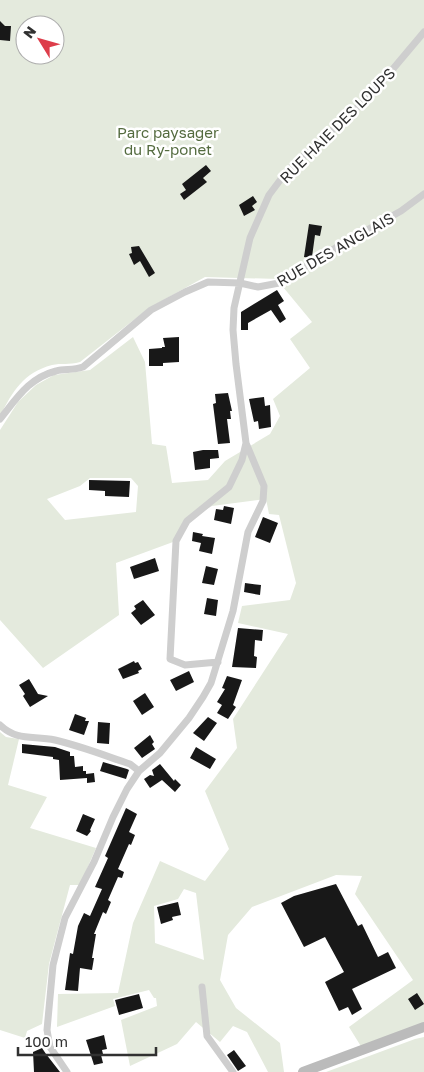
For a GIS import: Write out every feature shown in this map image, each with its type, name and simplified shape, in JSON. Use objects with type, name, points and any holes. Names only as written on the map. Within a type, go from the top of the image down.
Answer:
[{"type":"main road","points":[[303,1072],[424,1027]]},
{"type":"street","name":"RUE HAIE DES LOUPS","points":[[67,1072],[50,1047],[47,1030],[53,965],[65,918],[94,862],[127,789],[139,771],[160,753],[204,698],[218,662],[233,610],[248,532],[264,493],[264,486],[246,443],[233,330],[234,308],[250,238],[269,195],[287,171],[371,95],[424,32]]},
{"type":"street","name":"RUE DES ANGLAIS","points":[[0,419],[23,390],[37,378],[58,370],[73,371],[84,367],[151,310],[208,282],[240,283],[258,287],[279,284],[342,244],[402,211],[424,194]]},
{"type":"street","points":[[218,662],[185,665],[170,659],[176,541],[187,521],[229,487],[242,460],[246,443]]},
{"type":"street","points":[[0,725],[14,735],[24,738],[54,740],[130,764],[139,771]]},
{"type":"street","points":[[202,986],[207,1036],[233,1072]]},
{"type":"green space","name":"Parc paysager du Ry-ponet","points":[[0,0],[424,0],[424,1025],[362,1048],[349,1027],[413,980],[355,894],[362,876],[336,875],[252,907],[228,935],[220,980],[236,1008],[280,1043],[284,1072],[268,1072],[247,1032],[233,1026],[220,1042],[196,1022],[177,1044],[130,1066],[121,1020],[157,1006],[156,998],[154,998],[149,990],[113,999],[115,1006],[57,1027],[58,994],[118,993],[133,923],[160,861],[205,881],[229,849],[205,791],[237,748],[233,719],[288,634],[238,623],[242,606],[290,600],[296,583],[279,515],[269,514],[266,499],[212,506],[186,521],[173,542],[116,563],[119,615],[43,668],[0,620],[0,430],[18,402],[36,385],[54,375],[90,370],[133,337],[145,362],[152,444],[166,446],[172,483],[208,480],[225,461],[270,434],[280,416],[273,399],[310,368],[290,339],[312,322],[283,287],[284,285],[279,279],[205,277],[149,308],[80,362],[52,365],[33,373],[20,384],[0,416]],"holes":[[[90,478],[131,478],[138,486],[136,512],[65,520],[47,499],[80,486]],[[184,889],[196,893],[204,960],[155,943],[154,906],[178,899]]]},
{"type":"green space","points":[[0,732],[6,737],[19,739],[8,785],[47,797],[30,828],[96,848],[80,885],[70,885],[49,964],[42,1024],[27,1031],[25,1038],[0,1030]]},
{"type":"green space","points":[[424,1037],[424,1072],[326,1072],[415,1039]]},
{"type":"building","points":[[0,21],[5,26],[11,26],[10,41],[0,40]]},
{"type":"building","points":[[206,165],[211,171],[203,178],[207,182],[184,200],[180,194],[186,190],[182,184]]},
{"type":"building","points":[[253,196],[257,202],[252,206],[255,210],[244,216],[239,205]]},
{"type":"building","points":[[309,224],[322,226],[320,236],[315,235],[312,257],[310,258],[304,257]]},
{"type":"building","points":[[139,246],[155,273],[149,277],[140,261],[134,265],[129,254],[132,253],[131,247]]},
{"type":"building","points":[[277,290],[284,301],[278,305],[286,319],[280,323],[271,310],[248,323],[248,330],[241,330],[241,312]]},
{"type":"building","points":[[179,337],[179,362],[163,363],[163,366],[149,366],[149,349],[165,347],[163,338]]},
{"type":"building","points":[[228,393],[232,411],[230,411],[231,419],[227,419],[230,443],[218,444],[213,404],[216,403],[215,394]]},
{"type":"building","points":[[264,397],[265,406],[270,405],[271,427],[259,429],[258,421],[254,422],[249,399]]},
{"type":"building","points":[[218,450],[219,458],[210,459],[210,468],[195,470],[193,452]]},
{"type":"building","points":[[89,480],[130,481],[129,497],[105,496],[105,491],[89,490]]},
{"type":"building","points":[[224,506],[234,508],[231,524],[214,520],[216,509],[223,510]]},
{"type":"building","points":[[263,517],[278,523],[270,543],[255,537]]},
{"type":"building","points":[[193,532],[215,538],[212,554],[199,551],[201,543],[192,541]]},
{"type":"building","points":[[155,558],[159,571],[134,579],[130,567]]},
{"type":"building","points":[[206,566],[218,569],[214,585],[202,583]]},
{"type":"building","points":[[245,583],[261,585],[260,595],[244,592]]},
{"type":"building","points":[[207,598],[218,600],[216,616],[204,614]]},
{"type":"building","points":[[143,600],[155,615],[141,625],[131,613],[136,609],[134,606]]},
{"type":"building","points":[[238,628],[263,630],[262,641],[255,640],[254,656],[257,657],[256,668],[232,667]]},
{"type":"building","points":[[134,661],[135,663],[138,662],[142,669],[138,671],[139,673],[123,679],[118,669]]},
{"type":"building","points":[[189,671],[194,682],[176,691],[170,680]]},
{"type":"building","points":[[227,676],[242,680],[233,705],[236,707],[228,719],[217,713],[222,705],[217,702],[225,689],[222,688]]},
{"type":"building","points":[[29,679],[38,694],[48,696],[30,707],[19,685]]},
{"type":"building","points":[[145,693],[154,707],[142,715],[133,701]]},
{"type":"building","points":[[75,714],[86,718],[85,721],[89,721],[84,735],[69,730]]},
{"type":"building","points":[[208,717],[217,723],[204,741],[193,733]]},
{"type":"building","points":[[98,722],[110,723],[109,744],[97,743]]},
{"type":"building","points":[[150,735],[155,749],[142,758],[134,748]]},
{"type":"building","points":[[22,744],[55,747],[70,752],[70,756],[74,756],[75,767],[83,766],[83,771],[86,771],[86,774],[94,773],[95,782],[87,783],[87,778],[60,780],[59,760],[53,759],[53,757],[22,753]]},
{"type":"building","points":[[196,747],[216,759],[210,769],[190,758]]},
{"type":"building","points":[[103,762],[129,770],[126,779],[100,771]]},
{"type":"building","points":[[160,764],[174,781],[175,779],[181,785],[175,792],[162,780],[150,788],[144,779],[150,775],[154,776],[152,770]]},
{"type":"building","points":[[126,808],[137,814],[129,832],[135,835],[118,869],[124,872],[122,878],[118,877],[108,900],[111,902],[106,914],[103,912],[94,934],[96,934],[92,970],[80,968],[78,991],[65,990],[70,953],[73,954],[78,926],[84,913],[90,916],[102,889],[95,887],[108,858],[105,856]]},
{"type":"building","points":[[83,814],[95,819],[87,836],[76,831]]},
{"type":"building","points":[[336,884],[358,926],[362,924],[378,957],[388,952],[396,968],[352,989],[362,1009],[352,1015],[348,1007],[339,1011],[325,982],[344,972],[325,937],[304,947],[281,903],[294,896]]},
{"type":"building","points":[[178,902],[181,915],[172,917],[173,920],[161,924],[157,907]]},
{"type":"building","points":[[417,993],[424,1004],[415,1010],[408,999]]},
{"type":"building","points":[[139,994],[143,1008],[119,1015],[115,1000]]},
{"type":"building","points":[[104,1035],[107,1049],[102,1050],[103,1063],[94,1065],[86,1040]]},
{"type":"building","points":[[42,1048],[60,1072],[34,1072],[33,1052]]},
{"type":"building","points":[[234,1050],[246,1066],[238,1071],[227,1055]]}]
